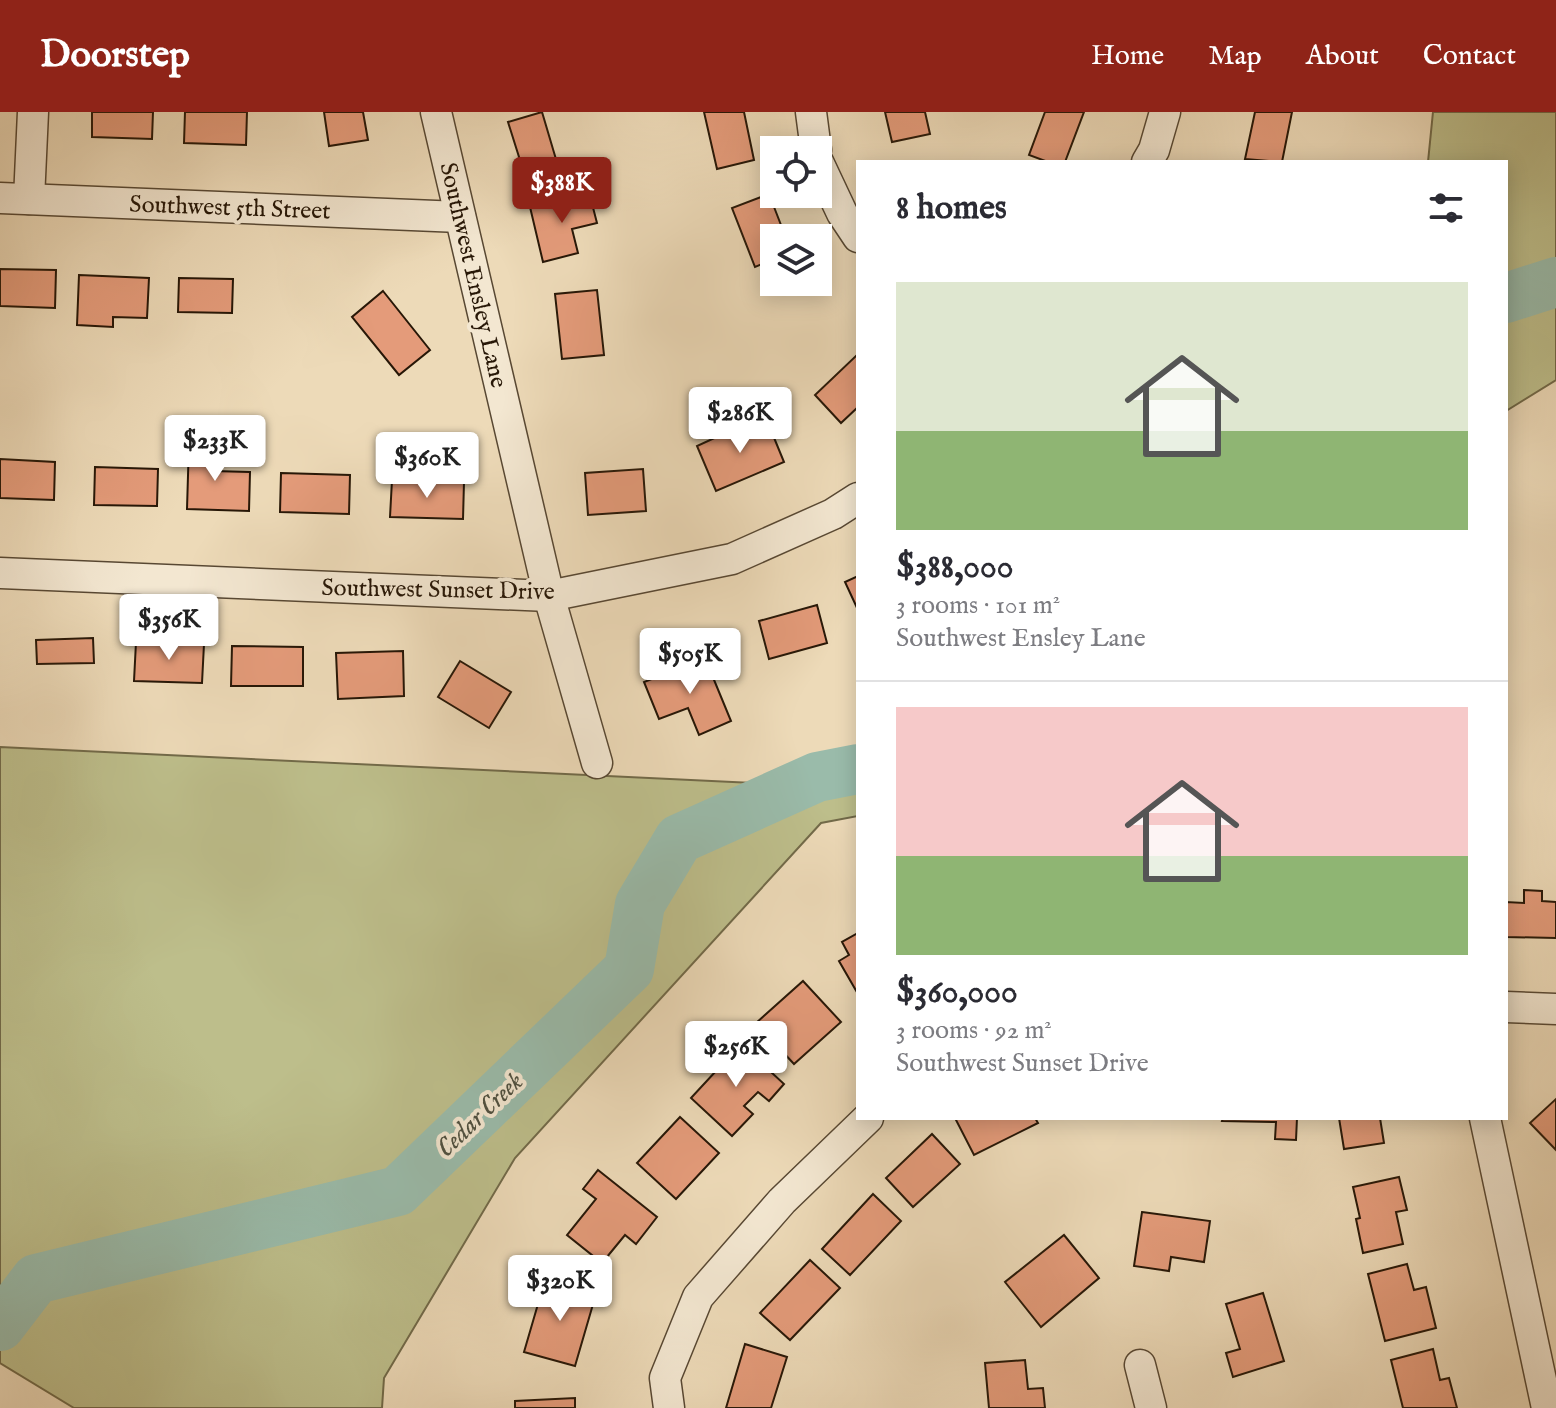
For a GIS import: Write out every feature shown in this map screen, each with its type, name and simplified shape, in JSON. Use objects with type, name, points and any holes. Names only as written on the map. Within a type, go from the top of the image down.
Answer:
[{"type":"street","points":[[15,198],[33,112]]},
{"type":"street","name":"Southwest Ensley Lane","points":[[436,112],[549,596],[597,763]]},
{"type":"street","points":[[811,112],[814,136]]},
{"type":"street","points":[[1148,160],[1165,112]]},
{"type":"street","points":[[832,192],[856,234]]},
{"type":"street","name":"Southwest 5th Street","points":[[15,198],[460,217]]},
{"type":"street","name":"Southwest Sunset Drive","points":[[0,573],[549,596],[732,559],[833,514],[856,499]]},
{"type":"street","points":[[1508,1007],[1556,1009]]},
{"type":"street","points":[[669,1408],[665,1378],[698,1297],[782,1201],[866,1120]]},
{"type":"street","points":[[1485,1120],[1547,1408]]},
{"type":"street","points":[[1140,1365],[1151,1408]]},
{"type":"green space","points":[[1433,112],[1556,112],[1556,380],[1508,410],[1508,160],[1428,160]]},
{"type":"green space","points":[[0,747],[856,788],[856,816],[821,823],[515,1158],[384,1378],[382,1408],[74,1408],[0,1363]]},
{"type":"building","points":[[92,112],[153,112],[152,139],[92,137]]},
{"type":"building","points":[[185,112],[247,112],[246,145],[184,143]]},
{"type":"building","points":[[324,112],[363,112],[368,140],[329,146]]},
{"type":"building","points":[[542,112],[558,166],[525,176],[508,122]]},
{"type":"building","points":[[704,112],[744,112],[754,160],[717,169]]},
{"type":"building","points":[[885,112],[925,112],[930,134],[892,142]]},
{"type":"building","points":[[1045,112],[1084,112],[1066,160],[1043,160],[1029,155]]},
{"type":"building","points":[[1255,112],[1292,112],[1282,160],[1245,159]]},
{"type":"building","points":[[589,192],[597,223],[572,229],[578,253],[543,262],[530,207]]},
{"type":"building","points":[[760,197],[760,208],[774,208],[781,224],[760,224],[760,265],[755,267],[732,208]]},
{"type":"building","points":[[0,269],[56,270],[55,308],[0,306]]},
{"type":"building","points":[[79,275],[149,278],[147,318],[113,317],[113,327],[77,325]]},
{"type":"building","points":[[179,278],[233,279],[232,313],[178,312]]},
{"type":"building","points":[[597,290],[604,355],[562,359],[555,294]]},
{"type":"building","points":[[383,291],[430,350],[399,375],[352,317]]},
{"type":"building","points":[[856,356],[856,409],[841,423],[815,395]]},
{"type":"building","points":[[768,423],[784,462],[716,491],[697,446],[736,428],[739,435]]},
{"type":"building","points":[[189,442],[215,442],[214,471],[250,472],[249,511],[187,509]]},
{"type":"building","points":[[0,459],[55,462],[54,500],[0,498]]},
{"type":"building","points":[[95,467],[158,469],[157,506],[94,505]]},
{"type":"building","points":[[643,469],[646,511],[588,515],[585,473]]},
{"type":"building","points":[[281,473],[350,475],[349,514],[280,512]]},
{"type":"building","points":[[392,480],[464,482],[463,519],[390,517]]},
{"type":"building","points":[[856,577],[856,606],[845,582]]},
{"type":"building","points":[[817,605],[827,643],[769,659],[759,621]]},
{"type":"building","points":[[93,638],[94,663],[37,664],[36,640]]},
{"type":"building","points":[[136,642],[204,644],[202,683],[134,681]]},
{"type":"building","points":[[232,646],[303,647],[303,686],[231,686]]},
{"type":"building","points":[[403,651],[404,696],[338,699],[336,653]]},
{"type":"building","points":[[705,658],[731,721],[699,735],[688,708],[659,719],[644,682]]},
{"type":"building","points":[[460,661],[511,692],[489,728],[438,697]]},
{"type":"building","points":[[1524,890],[1542,891],[1542,901],[1556,902],[1556,938],[1508,937],[1508,902],[1524,903]]},
{"type":"building","points":[[856,934],[856,991],[839,961],[849,955],[842,942]]},
{"type":"building","points":[[803,981],[841,1022],[794,1064],[756,1023]]},
{"type":"building","points":[[741,1044],[784,1084],[769,1101],[758,1092],[744,1106],[753,1114],[732,1136],[691,1098]]},
{"type":"building","points":[[1556,1099],[1556,1150],[1530,1123]]},
{"type":"building","points":[[680,1117],[719,1153],[676,1199],[637,1163]]},
{"type":"building","points":[[956,1120],[1036,1120],[1038,1123],[974,1155]]},
{"type":"building","points":[[1297,1120],[1296,1140],[1275,1139],[1276,1122],[1222,1121]]},
{"type":"building","points":[[1339,1120],[1380,1120],[1384,1143],[1344,1149]]},
{"type":"building","points":[[932,1134],[960,1164],[913,1207],[886,1178]]},
{"type":"building","points":[[598,1170],[657,1217],[636,1244],[625,1235],[602,1263],[567,1235],[596,1199],[583,1189]]},
{"type":"building","points":[[1399,1177],[1407,1210],[1396,1212],[1403,1244],[1363,1253],[1353,1187]]},
{"type":"building","points":[[873,1194],[901,1221],[850,1275],[822,1249]]},
{"type":"building","points":[[1142,1212],[1210,1221],[1204,1262],[1171,1257],[1169,1271],[1134,1266]]},
{"type":"building","points":[[1064,1235],[1099,1278],[1041,1327],[1005,1282]]},
{"type":"building","points":[[810,1260],[840,1288],[790,1340],[760,1313]]},
{"type":"building","points":[[1407,1264],[1414,1290],[1426,1287],[1436,1328],[1385,1341],[1368,1274]]},
{"type":"building","points":[[545,1280],[596,1294],[575,1366],[524,1352]]},
{"type":"building","points":[[1263,1293],[1284,1361],[1233,1377],[1226,1353],[1240,1349],[1226,1304]]},
{"type":"building","points":[[745,1344],[787,1357],[771,1408],[726,1408]]},
{"type":"building","points":[[1433,1349],[1440,1380],[1449,1378],[1457,1408],[1403,1408],[1391,1360]]},
{"type":"building","points":[[1025,1360],[1028,1389],[1043,1388],[1045,1408],[989,1408],[985,1363]]},
{"type":"building","points":[[575,1398],[575,1408],[515,1408],[515,1401]]},
{"type":"waterway","name":"Cedar Creek","points":[[1508,297],[1556,282]]},
{"type":"waterway","name":"Cedar Creek","points":[[0,1326],[36,1279],[398,1191],[629,969],[640,904],[679,839],[817,777],[856,769]]}]
